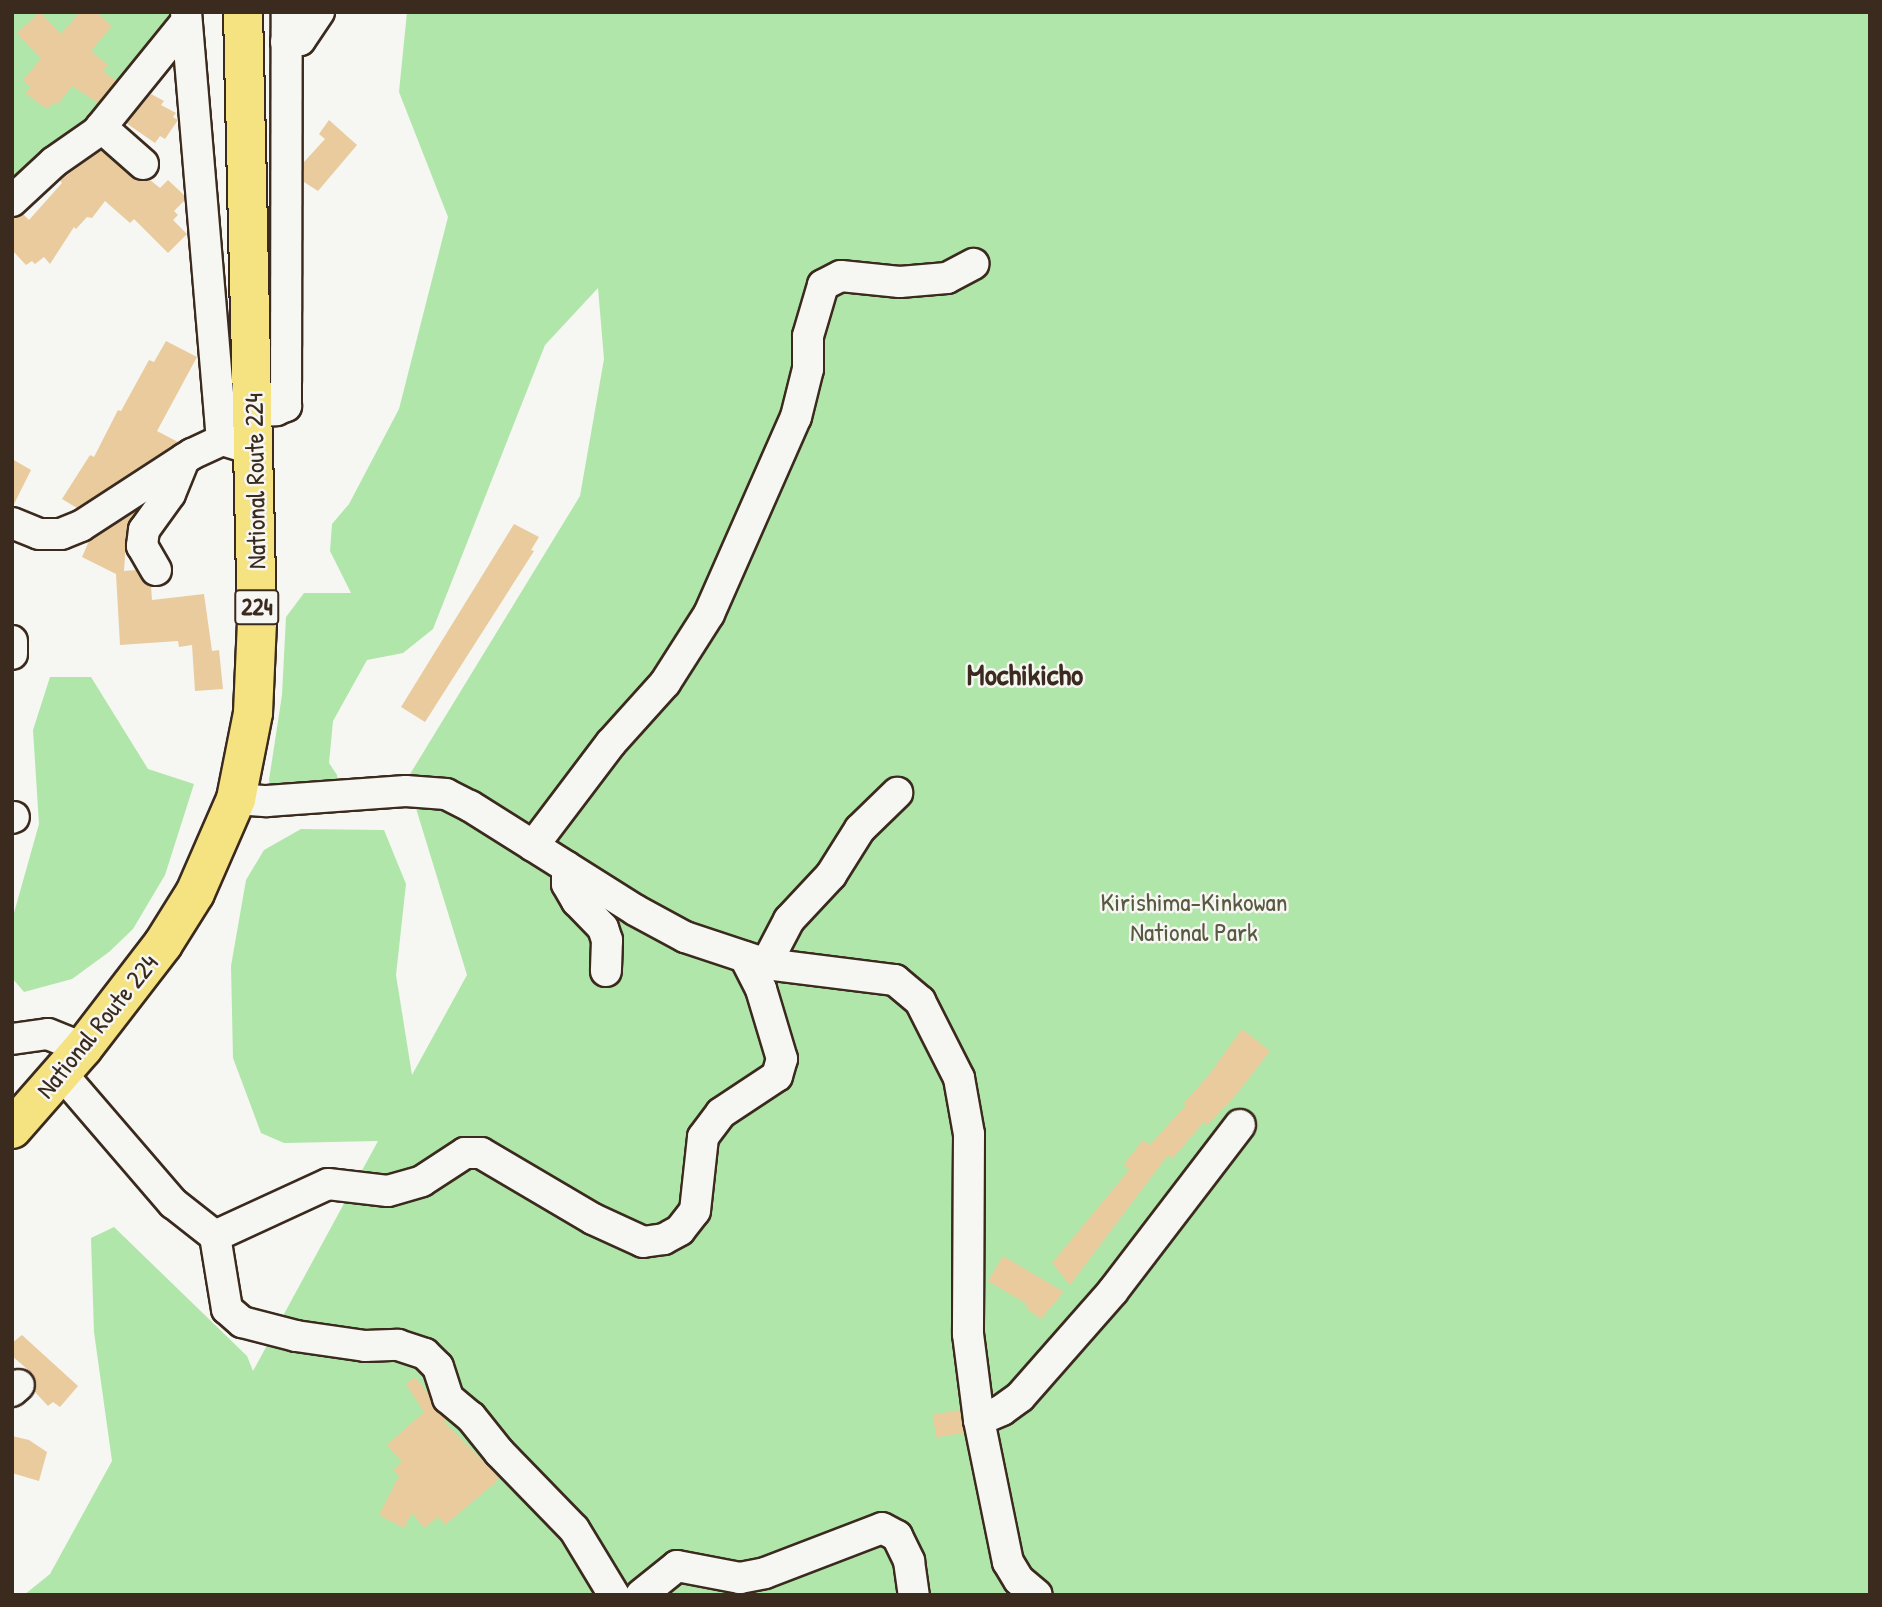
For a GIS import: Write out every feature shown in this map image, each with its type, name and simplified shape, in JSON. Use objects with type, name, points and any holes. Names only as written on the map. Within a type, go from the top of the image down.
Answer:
[{"type":"highway","name":"National Route 224","points":[[12,1129],[72,1060],[163,944],[195,893],[236,799],[253,713],[257,623],[238,445],[253,411],[243,12]]},
{"type":"street","points":[[253,411],[276,411],[286,406],[287,12]]},
{"type":"street","points":[[286,42],[300,40],[319,12]]},
{"type":"street","points":[[12,201],[54,162],[101,127],[186,17]]},
{"type":"street","points":[[12,523],[39,534],[61,534],[81,526],[184,459],[238,445],[186,17]]},
{"type":"street","points":[[101,127],[143,164]]},
{"type":"street","points":[[533,846],[611,743],[665,683],[709,614],[796,417],[808,369],[808,336],[823,285],[841,276],[900,282],[947,278],[973,264]]},
{"type":"street","points":[[156,570],[142,546],[144,530],[170,494],[184,459]]},
{"type":"street","points":[[12,641],[12,654]]},
{"type":"street","points":[[236,799],[267,801],[407,791],[446,794],[635,910],[685,937],[756,960],[895,980],[920,1001],[959,1078],[969,1135],[968,1334],[979,1420],[1008,1562],[1019,1580],[1037,1595]]},
{"type":"street","points":[[215,1236],[328,1184],[388,1191],[422,1181],[465,1153],[481,1153],[593,1219],[642,1242],[664,1239],[680,1230],[695,1211],[703,1137],[721,1113],[777,1076],[782,1059],[761,989],[756,960],[831,875],[860,829],[897,793]]},
{"type":"street","points":[[567,867],[567,884],[577,901],[603,928],[607,940],[606,971]]},
{"type":"street","points":[[12,1039],[48,1034],[72,1060],[173,1203],[215,1236],[227,1309],[242,1322],[296,1336],[365,1346],[397,1345],[425,1354],[438,1367],[447,1398],[471,1417],[499,1452],[574,1529],[614,1595]]},
{"type":"street","points":[[979,1420],[1002,1410],[1020,1397],[1113,1291],[1240,1125]]},
{"type":"street","points":[[641,1595],[677,1566],[740,1578],[765,1573],[882,1528],[897,1536],[909,1561],[914,1595]]},
{"type":"green space","points":[[12,12],[172,12],[173,19],[120,90],[12,191]]},
{"type":"green space","name":"Kirishima-Kinkowan National Park","points":[[407,12],[1870,12],[1870,1595],[24,1595],[50,1574],[112,1461],[94,1332],[91,1238],[114,1227],[247,1356],[253,1371],[378,1141],[284,1143],[261,1133],[233,1058],[231,966],[246,880],[264,850],[301,829],[384,830],[406,884],[396,975],[412,1075],[467,975],[407,779],[580,496],[604,359],[598,288],[545,345],[433,629],[403,653],[367,660],[333,721],[329,763],[337,775],[338,787],[271,794],[269,780],[282,695],[286,617],[304,593],[351,593],[330,551],[332,524],[349,504],[399,409],[448,217],[399,92]]},
{"type":"green space","points":[[50,677],[91,677],[148,769],[194,784],[165,875],[133,929],[109,952],[72,979],[24,992],[12,978],[12,920],[39,824],[33,730]]},
{"type":"building","points":[[40,12],[61,34],[80,12],[96,12],[112,26],[91,51],[108,65],[103,71],[116,81],[98,103],[72,86],[58,104],[55,102],[50,107],[44,107],[25,93],[31,88],[23,80],[41,59],[17,33]]},
{"type":"building","points":[[151,94],[164,101],[161,105],[176,113],[173,117],[178,120],[165,139],[160,136],[155,143],[126,123]]},
{"type":"building","points":[[329,120],[357,145],[318,191],[304,182],[304,162],[325,139],[319,134]]},
{"type":"building","points":[[101,150],[139,181],[150,180],[160,188],[168,180],[184,195],[184,201],[174,211],[178,215],[173,220],[187,234],[168,253],[134,219],[130,223],[105,201],[92,218],[87,217],[76,229],[74,227],[50,264],[44,257],[35,264],[32,261],[26,265],[12,250],[12,218],[23,214],[29,220],[62,183],[60,180]]},
{"type":"building","points":[[166,341],[197,357],[157,431],[178,442],[77,508],[62,499],[90,455],[94,457],[118,410],[121,411],[149,360],[154,362]]},
{"type":"building","points":[[12,459],[31,470],[13,506],[12,506]]},
{"type":"building","points":[[136,511],[127,528],[124,571],[136,570],[151,586],[152,600],[204,594],[212,651],[219,650],[223,689],[195,691],[192,645],[179,647],[178,641],[120,645],[116,574],[82,557],[89,541]]},
{"type":"building","points":[[514,524],[539,537],[531,550],[534,551],[425,722],[401,707]]},
{"type":"building","points":[[1242,1029],[1270,1051],[1235,1096],[1207,1125],[1204,1122],[1172,1159],[1168,1155],[1070,1285],[1052,1263],[1129,1170],[1124,1164],[1143,1140],[1150,1145],[1186,1105],[1184,1103],[1208,1076]]},
{"type":"building","points":[[1003,1256],[1064,1292],[1041,1319],[1025,1307],[1027,1304],[988,1281]]},
{"type":"building","points":[[22,1335],[78,1386],[60,1407],[53,1402],[48,1406],[35,1392],[33,1374],[12,1356],[12,1343]]},
{"type":"building","points":[[415,1377],[428,1393],[436,1411],[447,1420],[444,1422],[498,1476],[496,1482],[445,1525],[438,1517],[424,1528],[412,1513],[404,1528],[379,1515],[399,1476],[393,1470],[402,1462],[387,1445],[424,1412],[406,1384]]},
{"type":"building","points":[[960,1410],[964,1433],[936,1438],[932,1415]]},
{"type":"building","points":[[12,1436],[29,1440],[47,1452],[39,1481],[12,1473]]},
{"type":"district","name":"Mochikicho","points":[[1025,674]]}]
